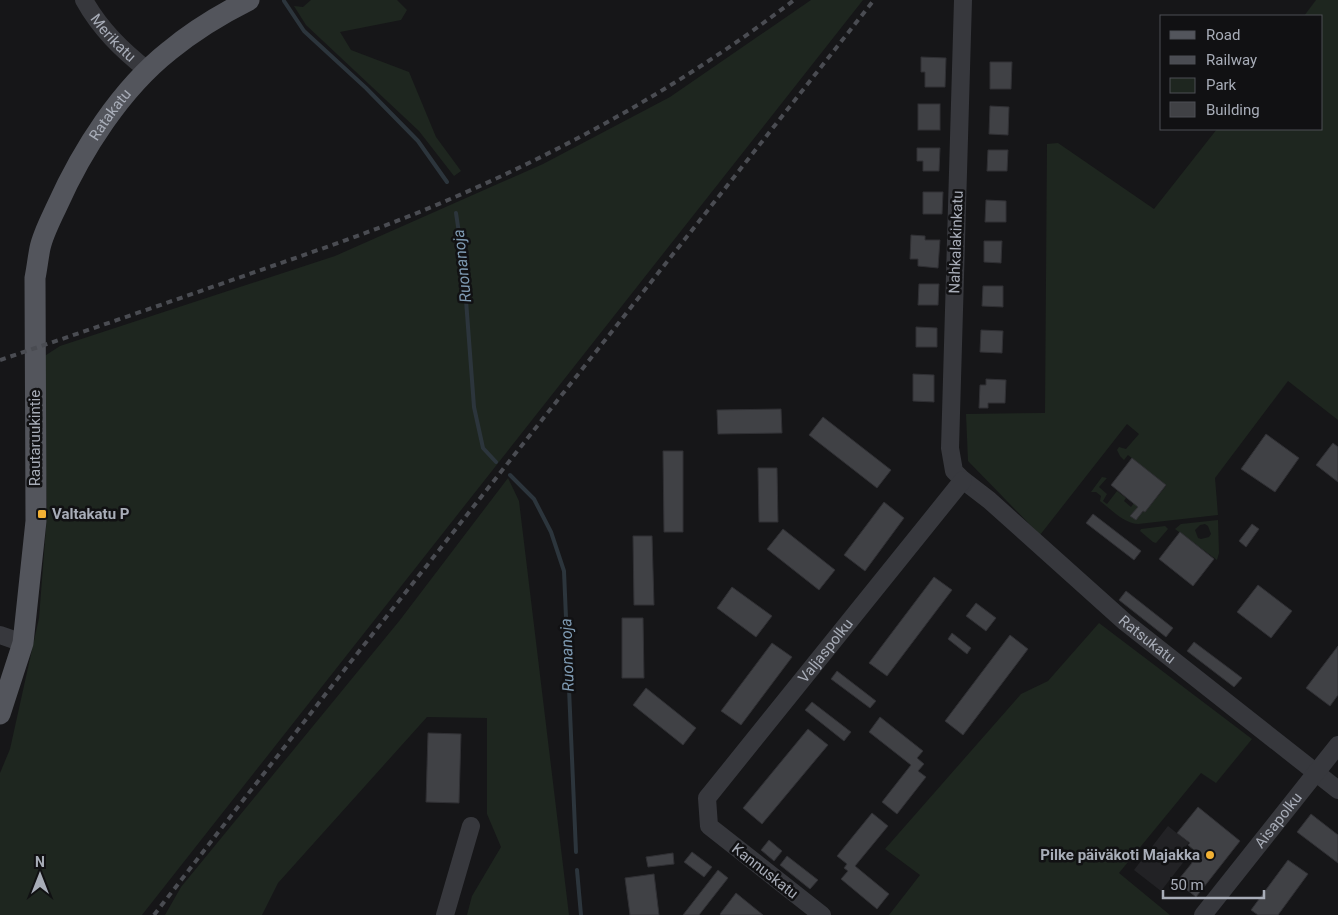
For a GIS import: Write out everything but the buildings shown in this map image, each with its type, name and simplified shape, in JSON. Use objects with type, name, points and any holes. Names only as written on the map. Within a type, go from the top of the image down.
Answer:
[{"type":"main road","name":"Ratakatu","points":[[35,278],[40,247],[67,182],[91,140],[117,106],[147,70],[170,50],[226,12],[249,0]]},
{"type":"main road","name":"Rautaruukintie","points":[[0,714],[23,643],[36,521],[35,278]]},
{"type":"street","name":"Merikatu","points":[[84,0],[100,25],[114,42],[147,70]]},
{"type":"street","name":"Nahkalakinkatu","points":[[963,0],[950,448],[954,471],[963,480]]},
{"type":"street","name":"Ratsukatu","points":[[963,480],[989,500],[1125,622],[1338,790]]},
{"type":"street","name":"Valjaspolku","points":[[709,826],[707,798],[963,480]]},
{"type":"street","points":[[0,635],[23,643]]},
{"type":"street","name":"Aisapolku","points":[[1203,915],[1338,745]]},
{"type":"street","points":[[445,915],[472,826]]},
{"type":"street","name":"Kannuskatu","points":[[709,826],[822,915]]},
{"type":"shaded area","points":[[1168,826],[1189,843],[1186,846],[1192,851],[1161,891],[1134,870]]},
{"type":"green space","points":[[311,0],[397,0],[407,10],[401,20],[340,32],[351,50],[409,72],[436,137],[461,171],[454,176],[419,131],[306,25],[294,6],[303,7]]},
{"type":"green space","points":[[811,0],[863,0],[142,915],[0,915],[0,773],[10,749],[39,618],[47,515],[43,357],[60,346],[335,256],[543,164],[670,97]]},
{"type":"green space","points":[[1316,0],[1338,0],[1338,420],[1288,381],[1215,478],[1218,515],[1138,524],[1118,516],[1100,501],[1101,496],[1096,492],[1091,492],[1102,477],[1107,478],[1099,487],[1107,494],[1103,501],[1107,504],[1117,491],[1126,498],[1124,501],[1131,507],[1134,503],[1138,507],[1131,516],[1136,520],[1166,486],[1128,455],[1124,460],[1120,456],[1117,450],[1119,447],[1126,449],[1139,434],[1127,424],[1040,535],[968,461],[966,414],[1045,413],[1047,144],[1058,143],[1154,209],[1216,130],[1323,130],[1323,15],[1305,15]]},
{"type":"green space","points":[[508,478],[519,501],[569,915],[467,915],[472,896],[501,847],[487,814],[487,718],[427,717],[278,883],[262,915],[165,915],[181,887],[400,620]]},
{"type":"green space","points":[[1218,520],[1219,553],[1217,560],[1175,529],[1181,524]],"holes":[[[1205,524],[1208,526],[1211,534],[1209,537],[1198,538],[1195,530],[1200,525]]]},
{"type":"green space","points":[[1165,526],[1168,529],[1156,543],[1140,531],[1141,529]]},
{"type":"green space","points":[[1099,623],[1252,739],[1216,783],[1201,773],[1119,873],[1170,915],[889,915],[920,875],[885,849],[1021,694],[1048,681]]},
{"type":"waterway","name":"Ruonanoja","points":[[284,1],[304,31],[366,88],[418,141],[447,182]]},
{"type":"waterway","name":"Ruonanoja","points":[[456,213],[463,260],[474,407],[483,448],[496,462]]},
{"type":"waterway","name":"Ruonanoja","points":[[510,475],[534,499],[551,532],[564,571],[576,852]]},
{"type":"waterway","name":"Ruonanoja","points":[[577,870],[581,915]]},
{"type":"railway","points":[[0,360],[336,244],[464,193],[550,152],[635,107],[716,56],[794,0]]},
{"type":"railway","points":[[154,915],[349,664],[874,0]]},
{"type":"place","name":"Valtakatu P","points":[[42,514]]},
{"type":"place","name":"Pilke päiväkoti Majakka","points":[[1210,855]]}]
